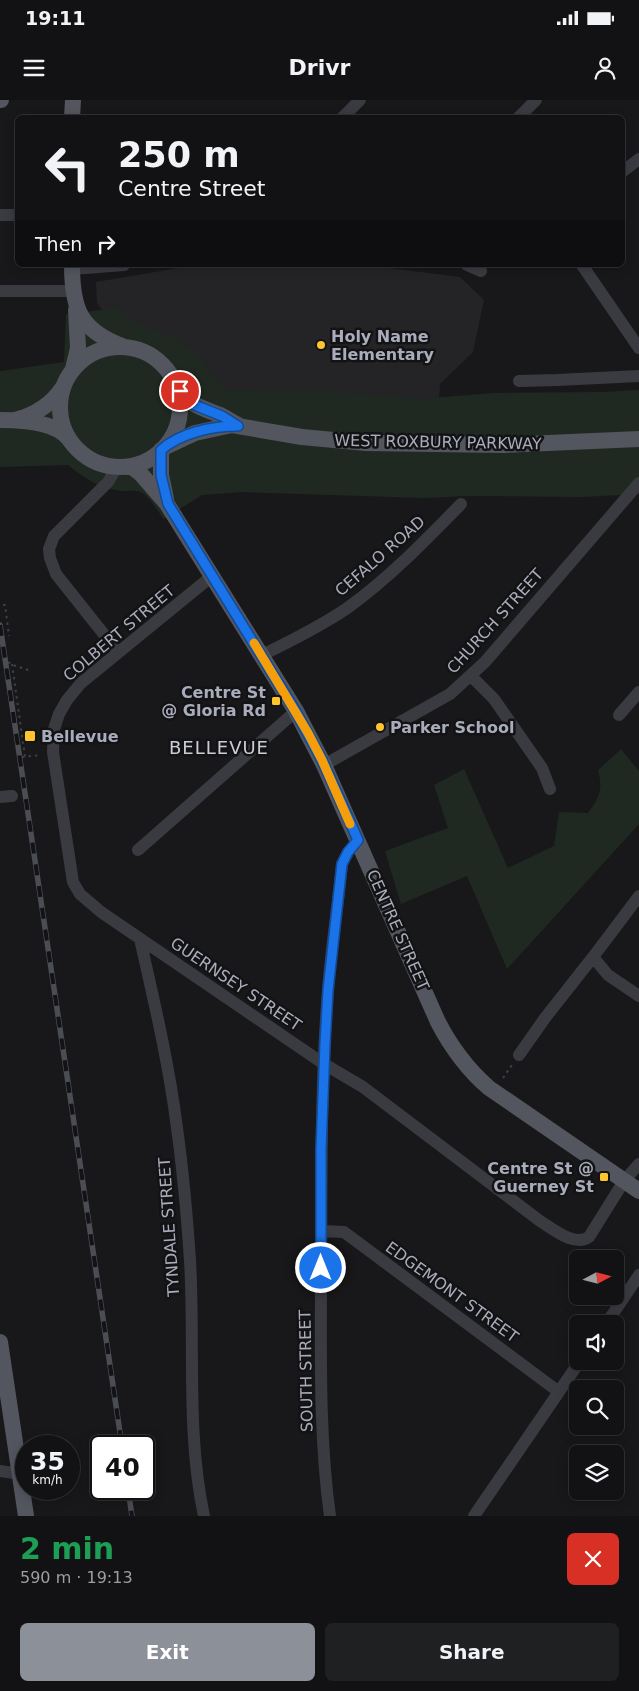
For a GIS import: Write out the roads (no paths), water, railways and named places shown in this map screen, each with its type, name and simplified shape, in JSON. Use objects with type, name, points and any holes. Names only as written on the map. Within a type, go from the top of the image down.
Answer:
[{"type":"main road","points":[[72,115],[73,100]]},
{"type":"main road","points":[[7,420],[33,414],[46,406],[58,395],[72,370],[78,348],[72,267]]},
{"type":"main road","points":[[7,420],[56,429],[90,459],[103,464],[121,467],[148,460],[163,448],[173,436],[179,419],[180,401],[176,384],[166,368],[151,355],[109,341],[93,331],[84,321],[74,298]]},
{"type":"main road","points":[[72,370],[84,358],[100,350],[125,347]]},
{"type":"main road","name":"WEST ROXBURY PARKWAY","points":[[176,384],[183,396],[192,404],[222,416],[238,426]]},
{"type":"main road","points":[[64,386],[60,401],[61,417],[69,439]]},
{"type":"main road","name":"WEST ROXBURY PARKWAY","points":[[163,448],[195,433],[220,427],[238,426],[302,437],[366,443],[504,445],[639,439]]},
{"type":"main road","name":"CENTRE STREET","points":[[163,448],[161,475],[168,504]]},
{"type":"main road","name":"CENTRE STREET","points":[[121,467],[132,468],[140,473],[168,504],[296,712],[324,765],[438,1022],[451,1046],[474,1074],[494,1091],[639,1191]]},
{"type":"main road","points":[[0,1342],[15,1441]]},
{"type":"main road","points":[[24,1500],[26,1516]]},
{"type":"street","points":[[345,115],[360,100]]},
{"type":"street","points":[[521,115],[536,100]]},
{"type":"street","points":[[625,170],[639,159]]},
{"type":"street","points":[[0,215],[15,215]]},
{"type":"street","points":[[471,267],[481,271]]},
{"type":"street","points":[[583,267],[639,348]]},
{"type":"street","points":[[0,291],[74,298]]},
{"type":"street","points":[[519,381],[639,376]]},
{"type":"street","points":[[118,652],[56,574],[49,549],[54,536],[121,467]]},
{"type":"street","name":"CHURCH STREET","points":[[324,765],[450,694],[471,676],[639,483]]},
{"type":"street","name":"CEFALO ROAD","points":[[262,656],[318,627],[373,588],[422,544],[461,504]]},
{"type":"street","name":"COLBERT STREET","points":[[49,754],[59,714],[77,679],[118,652],[212,576]]},
{"type":"street","points":[[471,676],[494,698],[542,768],[550,789]]},
{"type":"street","points":[[619,715],[639,692]]},
{"type":"street","points":[[138,850],[296,712]]},
{"type":"street","name":"GUERNSEY STREET","points":[[49,754],[73,882],[87,902],[324,1064],[363,1087],[540,1221],[572,1240],[584,1240],[589,1237],[624,1181],[639,1164]]},
{"type":"street","name":"SOUTH STREET","points":[[330,1516],[324,1444],[321,1323],[321,1149],[324,1064],[328,990],[342,864],[348,852],[358,840]]},
{"type":"street","points":[[519,1055],[545,1018],[639,896]]},
{"type":"street","name":"TYNDALE STREET","points":[[140,939],[177,1127],[190,1260],[198,1488],[204,1516]]},
{"type":"street","points":[[593,957],[608,975],[639,996]]},
{"type":"street","name":"EDGEMONT STREET","points":[[322,1231],[344,1232],[558,1392]]},
{"type":"street","points":[[612,1315],[639,1275]]},
{"type":"street","points":[[474,1516],[574,1370]]},
{"type":"street","points":[[0,1471],[15,1473]]},
{"type":"railway","points":[[0,625],[120,1435]]},
{"type":"railway","points":[[130,1500],[132,1516]]},
{"type":"place","name":"Holy Name Elementary","points":[[321,345]]},
{"type":"place","name":"Centre St @ Gloria Rd","points":[[276,701]]},
{"type":"place","name":"Parker School","points":[[380,727]]},
{"type":"place","name":"Bellevue","points":[[30,736]]},
{"type":"place","name":"Centre St @ Guerney St","points":[[604,1177]]},
{"type":"district","name":"BELLEVUE","points":[[219,747]]}]
